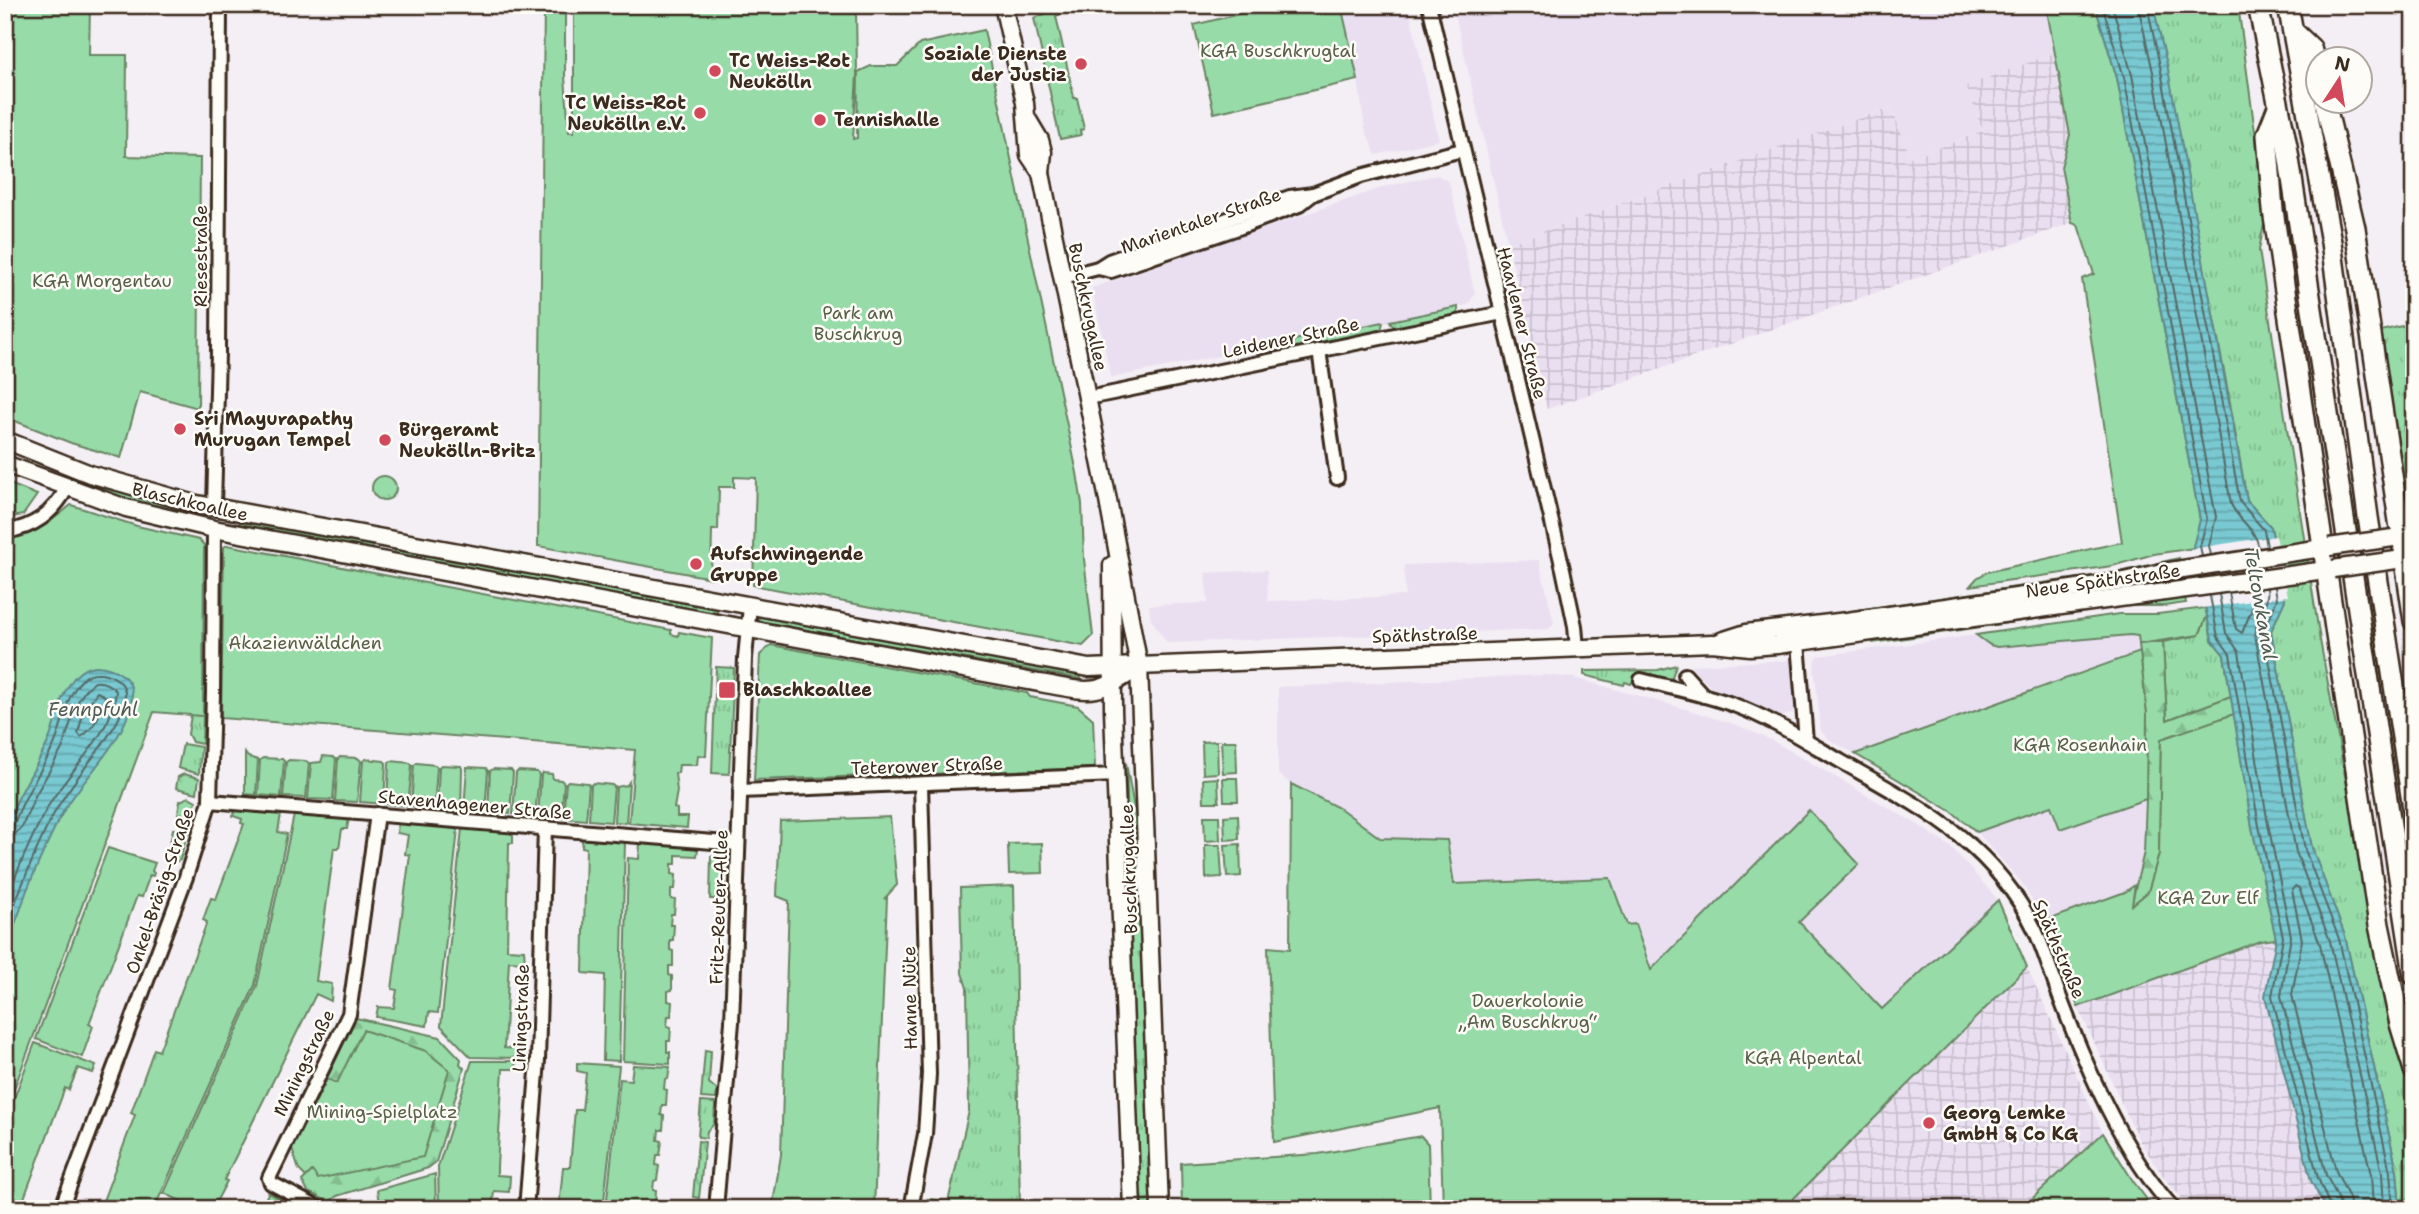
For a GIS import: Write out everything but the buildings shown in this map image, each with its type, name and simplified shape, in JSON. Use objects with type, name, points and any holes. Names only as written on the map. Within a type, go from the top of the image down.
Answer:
[{"type":"highway","points":[[2258,5],[2297,210],[2414,975]]},
{"type":"highway","points":[[2288,5],[2331,242],[2368,517],[2414,815]]},
{"type":"highway","points":[[2293,31],[2309,46]]},
{"type":"highway","points":[[2278,107],[2267,135],[2273,210],[2327,548],[2379,925],[2400,1024],[2414,1070]]},
{"type":"highway","points":[[2329,116],[2355,228],[2414,621]]},
{"type":"main road","name":"Buschkrugallee","points":[[1003,5],[1028,120],[1040,140],[1043,152],[1041,173],[1088,398],[1139,666],[1160,1209]]},
{"type":"main road","name":"Blaschkoallee","points":[[5,440],[90,474],[139,490],[214,507],[1089,668],[1113,677]]},
{"type":"main road","name":"Blaschkoallee","points":[[5,464],[126,508],[214,529],[1078,690],[1096,690],[1113,677]]},
{"type":"main road","name":"Buschkrugallee","points":[[1112,531],[1113,677],[1132,1209]]},
{"type":"main road","name":"Neue Späthstraße","points":[[1799,635],[2181,569],[2402,537]]},
{"type":"main road","name":"Neue Späthstraße","points":[[1799,635],[2184,589],[2405,558]]},
{"type":"main road","name":"Späthstraße","points":[[1113,677],[1139,666],[1712,643],[1750,647],[1799,635]]},
{"type":"main road","points":[[1119,879],[1148,878]]},
{"type":"street","name":"Riesestraße","points":[[214,507],[218,352],[220,5]]},
{"type":"street","name":"Haarlemer Straße","points":[[1429,5],[1563,569],[1577,649]]},
{"type":"street","name":"Marientaler Straße","points":[[1063,277],[1098,268],[1111,271],[1299,205],[1313,194],[1361,176],[1462,150]]},
{"type":"street","name":"Leidener Straße","points":[[1088,398],[1502,313]]},
{"type":"street","points":[[1319,350],[1337,478]]},
{"type":"street","points":[[5,532],[20,529],[48,515],[67,488]]},
{"type":"street","name":"Onkel-Bräsig-Straße","points":[[61,1209],[186,877],[210,801],[214,529]]},
{"type":"street","name":"Fritz-Reuter-Allee","points":[[716,1209],[732,1022],[750,606]]},
{"type":"street","points":[[1799,635],[1806,741]]},
{"type":"street","name":"Späthstraße","points":[[1685,675],[1704,696]]},
{"type":"street","name":"Späthstraße","points":[[1642,680],[1704,696],[1757,715],[1946,824],[1971,844],[2021,904],[2036,932],[2080,1048],[2120,1130],[2174,1209]]},
{"type":"street","name":"Teterower Straße","points":[[740,791],[1116,775]]},
{"type":"street","name":"Hanne Nüte","points":[[911,1209],[925,1134],[929,1074],[921,784]]},
{"type":"street","name":"Stavenhagener Straße","points":[[210,801],[738,844]]},
{"type":"street","name":"Miningstraße","points":[[320,1209],[271,1183],[269,1178],[349,1014],[377,814]]},
{"type":"street","name":"Liningstraße","points":[[526,1209],[538,1059],[545,828]]},
{"type":"shaded area","points":[[1341,5],[1408,5],[1439,140],[1376,155],[1365,129],[1358,80]]},
{"type":"shaded area","points":[[1453,5],[2046,5],[2057,52],[1967,86],[1983,131],[1911,158],[1891,107],[1508,244]]},
{"type":"shaded area","points":[[2057,52],[2070,135],[2061,168],[2072,223],[1547,409],[1508,244],[1891,107],[1911,158],[1983,131],[1966,86]]},
{"type":"shaded area","points":[[1437,175],[1449,182],[1475,294],[1468,305],[1111,378],[1092,288],[1384,187]]},
{"type":"shaded area","points":[[1539,560],[1554,623],[1549,629],[1167,643],[1151,619],[1149,605],[1208,603],[1205,573],[1267,570],[1268,601],[1405,596],[1404,565]]},
{"type":"shaded area","points":[[1976,635],[1997,647],[2130,635],[2138,636],[2140,652],[1855,754],[1830,740],[1821,731],[1814,666],[1819,656]]},
{"type":"shaded area","points":[[1791,660],[1796,706],[1792,713],[1781,717],[1714,691],[1690,665]]},
{"type":"shaded area","points":[[1546,675],[1574,678],[1682,708],[1737,725],[1775,742],[1920,826],[1952,848],[1998,900],[1883,1009],[1799,921],[1651,970],[1635,924],[1627,925],[1610,878],[1454,884],[1447,840],[1380,838],[1341,809],[1291,784],[1278,774],[1278,687]]},
{"type":"shaded area","points":[[2146,799],[2144,852],[2135,885],[2125,892],[2045,921],[2021,882],[1977,832],[2052,806],[2060,829]]},
{"type":"shaded area","points":[[2276,939],[2265,996],[2311,1181],[2326,1209],[2192,1209],[2168,1183],[2138,1139],[2078,1007],[2260,941]]},
{"type":"shaded area","points":[[2027,967],[2103,1133],[2021,1209],[1783,1209]]},
{"type":"green space","name":"KGA Morgentau","points":[[13,5],[90,5],[89,55],[127,55],[126,156],[200,158],[198,408],[140,392],[121,458],[71,443],[5,417],[5,170],[9,131]]},
{"type":"green space","name":"Park am Buschkrug","points":[[544,5],[565,5],[565,76],[569,132],[574,132],[574,5],[856,9],[857,75],[853,139],[857,138],[858,72],[871,66],[897,66],[920,44],[984,30],[1082,504],[1084,559],[1093,636],[1083,646],[753,585],[756,478],[734,477],[734,487],[719,487],[718,530],[712,530],[711,578],[538,546]]},
{"type":"green space","name":"KGA Buschkrugtal","points":[[1276,5],[1341,5],[1358,80],[1214,113],[1194,25]]},
{"type":"green space","points":[[2046,5],[2095,5],[2117,78],[2200,520],[2194,548],[2154,554],[2112,566],[1970,586],[1987,572],[2122,542],[2082,279],[2094,274],[2078,225],[2072,223],[2061,167],[2070,135]]},
{"type":"green space","points":[[2153,5],[2238,5],[2266,214],[2259,250],[2320,640],[2380,966],[2414,1093],[2414,1209],[2400,1209],[2397,1171],[2345,936],[2312,848],[2271,631],[2285,600],[2271,527],[2247,501]]},
{"type":"green space","points":[[1064,7],[1066,11],[1056,16],[1074,98],[1077,98],[1084,129],[1080,130],[1081,135],[1060,139],[1034,18]]},
{"type":"green space","points":[[1458,307],[1458,314],[1394,328],[1390,321]]},
{"type":"green space","points":[[1383,322],[1381,331],[1280,351],[1279,343]]},
{"type":"green space","points":[[2414,323],[2414,513],[2406,514],[2381,331]]},
{"type":"green space","points":[[384,476],[392,480],[396,488],[392,496],[384,500],[376,496],[372,488],[376,480]]},
{"type":"green space","points":[[93,481],[187,507],[186,516],[90,490]]},
{"type":"green space","points":[[5,482],[37,495],[23,515],[5,518]]},
{"type":"green space","points":[[71,505],[137,526],[199,540],[204,545],[203,716],[154,712],[5,1113],[5,538],[41,526]]},
{"type":"green space","points":[[240,518],[373,543],[372,552],[239,527]]},
{"type":"green space","name":"Akazienwäldchen","points":[[227,545],[671,630],[671,634],[678,636],[679,632],[712,638],[706,756],[698,755],[697,765],[679,765],[678,773],[675,773],[677,791],[674,808],[677,809],[677,817],[688,817],[687,828],[629,823],[635,750],[221,718],[224,547]]},
{"type":"green space","points":[[395,547],[717,606],[717,616],[394,556]]},
{"type":"green space","points":[[2179,558],[2180,563],[2130,574],[1842,614],[2120,572]]},
{"type":"green space","points":[[2185,598],[2186,603],[2164,606],[2122,606],[1873,643],[1872,639],[2136,601]]},
{"type":"green space","points":[[2205,608],[2207,616],[2199,635],[2139,644],[2138,636],[2130,635],[1997,647],[1976,635],[2119,614],[2158,614]]},
{"type":"green space","points":[[760,615],[1080,674],[1081,679],[761,622]]},
{"type":"green space","points":[[2207,616],[2212,640],[2224,655],[2231,696],[2167,720],[2163,642],[2199,635]]},
{"type":"green space","points":[[2163,642],[2167,720],[2231,696],[2234,714],[2161,740],[2159,854],[2148,892],[2131,906],[2144,852],[2146,799],[2147,715],[2139,644]]},
{"type":"green space","points":[[771,645],[1027,693],[1030,697],[1078,706],[1093,719],[1095,768],[754,780],[760,655]]},
{"type":"green space","name":"KGA Rosenhain","points":[[2140,652],[2147,715],[2146,799],[2060,829],[2051,806],[1977,832],[1951,811],[1855,754]]},
{"type":"green space","points":[[1676,665],[1671,680],[1644,674],[1631,684],[1625,682],[1624,685],[1584,675],[1584,671],[1658,670]]},
{"type":"green space","points":[[716,667],[734,668],[729,774],[712,773]]},
{"type":"green space","name":"KGA Zur Elf","points":[[2234,714],[2252,827],[2276,939],[2260,941],[2078,1007],[2045,921],[2125,892],[2135,885],[2132,905],[2148,892],[2159,854],[2161,739]]},
{"type":"green space","points":[[191,715],[203,716],[202,744],[192,742],[188,734]]},
{"type":"green space","points":[[1217,741],[1218,773],[1203,774],[1202,742]]},
{"type":"green space","points":[[1221,741],[1236,741],[1237,772],[1223,773]]},
{"type":"green space","points":[[183,744],[201,747],[199,774],[178,768]]},
{"type":"green space","points":[[245,753],[258,760],[256,795],[245,794]]},
{"type":"green space","points":[[323,756],[336,759],[333,800],[308,799],[311,763],[321,762]]},
{"type":"green space","points":[[340,757],[358,758],[361,761],[357,802],[335,801]]},
{"type":"green space","points":[[263,758],[284,761],[281,797],[258,795],[260,760]]},
{"type":"green space","points":[[366,759],[386,763],[384,804],[360,802],[363,761]]},
{"type":"green space","points":[[289,760],[309,763],[306,798],[283,797],[286,762]]},
{"type":"green space","points":[[391,761],[412,765],[408,806],[387,804]]},
{"type":"green space","points":[[417,763],[437,767],[434,808],[411,806],[414,765]]},
{"type":"green space","points":[[1126,763],[1143,858],[1142,870],[1133,871],[1129,866]]},
{"type":"green space","points":[[441,765],[461,766],[461,810],[437,808]]},
{"type":"green space","points":[[467,767],[486,768],[488,771],[485,812],[464,810]]},
{"type":"green space","points":[[511,770],[513,773],[510,814],[488,812],[490,771]]},
{"type":"green space","points":[[518,771],[537,772],[539,775],[535,816],[513,814]]},
{"type":"green space","points":[[543,773],[552,774],[553,779],[564,783],[561,818],[538,816]]},
{"type":"green space","points":[[184,774],[199,778],[197,793],[176,788],[178,777]]},
{"type":"green space","points":[[1218,778],[1219,802],[1204,802],[1203,779]]},
{"type":"green space","points":[[1223,778],[1237,778],[1238,801],[1224,801]]},
{"type":"green space","points":[[568,781],[589,785],[586,820],[563,818]]},
{"type":"green space","points":[[629,782],[626,823],[614,822],[616,787]]},
{"type":"green space","points":[[593,783],[614,787],[611,822],[589,820]]},
{"type":"green space","name":"Dauerkolonie „Am Buschkrug“","points":[[1291,784],[1341,809],[1380,838],[1447,840],[1454,884],[1610,878],[1627,925],[1635,924],[1651,970],[1809,810],[1859,864],[1799,922],[1882,1009],[1998,900],[2027,967],[1783,1209],[1443,1209],[1440,1108],[1274,1142],[1268,947],[1290,949]]},
{"type":"green space","points":[[189,797],[196,801],[180,860],[175,862],[168,852],[173,829],[184,831],[187,816],[178,814],[180,801]]},
{"type":"green space","points":[[235,811],[281,814],[278,832],[287,834],[255,985],[154,1209],[100,1209],[135,1115],[131,1113],[154,1049],[159,1051],[207,922],[203,920],[211,898],[216,899],[244,824],[241,823],[242,819],[233,816]]},
{"type":"green space","points":[[294,815],[349,818],[347,829],[342,829],[339,848],[334,848],[316,981],[332,984],[331,1001],[316,994],[224,1180],[227,1181],[216,1202],[228,1209],[197,1209],[164,1193],[257,986]]},
{"type":"green space","points":[[1238,815],[1239,839],[1225,840],[1224,816]]},
{"type":"green space","points":[[1204,816],[1219,816],[1220,840],[1205,841]]},
{"type":"green space","points":[[890,817],[897,885],[884,899],[887,898],[874,1209],[772,1209],[781,1155],[789,901],[777,896],[780,821]]},
{"type":"green space","points":[[398,823],[458,829],[438,1013],[429,1012],[427,1026],[376,1017],[378,1007],[394,1008],[397,990],[392,989],[410,855],[405,854],[408,835],[397,833]]},
{"type":"green space","points":[[462,829],[513,833],[513,843],[509,843],[507,949],[524,950],[525,962],[509,961],[504,1048],[520,1049],[520,1058],[471,1057],[441,1026]]},
{"type":"green space","points":[[582,839],[625,842],[619,1061],[603,1060],[605,975],[583,973],[586,848],[582,847]]},
{"type":"green space","points":[[640,843],[698,847],[697,856],[676,855],[676,864],[672,864],[672,874],[676,875],[675,889],[671,889],[671,899],[675,900],[670,925],[674,925],[673,940],[670,940],[673,966],[669,966],[672,990],[668,991],[668,1001],[672,1002],[667,1026],[671,1027],[670,1041],[667,1041],[670,1064],[623,1061],[628,858],[639,859]]},
{"type":"green space","points":[[1042,843],[1043,873],[1009,874],[1008,844]]},
{"type":"green space","points":[[1240,844],[1241,876],[1227,877],[1225,845]]},
{"type":"green space","points":[[1205,845],[1220,845],[1222,877],[1206,878]]},
{"type":"green space","points":[[108,848],[155,863],[152,871],[154,873],[153,876],[150,875],[142,897],[137,896],[89,1024],[93,1026],[82,1057],[36,1039]]},
{"type":"green space","points":[[711,856],[720,856],[720,870],[725,870],[725,891],[716,899],[710,899]]},
{"type":"green space","points":[[1014,886],[1020,1208],[1056,1209],[927,1209],[928,1199],[948,1202],[969,1111],[967,988],[962,973],[960,888]]},
{"type":"green space","points":[[1144,887],[1155,1209],[1140,1209],[1129,889]]},
{"type":"green space","name":"Mining-Spielplatz","points":[[356,1018],[440,1037],[461,1059],[460,1064],[464,1068],[436,1162],[428,1168],[337,1196],[329,1202],[308,1192],[302,1181],[312,1171],[337,1083],[319,1095]]},
{"type":"green space","name":"Mining-Spielplatz","points":[[363,1030],[426,1051],[449,1070],[423,1157],[318,1179],[312,1171],[306,1177],[299,1170],[292,1149],[327,1079],[337,1083]]},
{"type":"green space","points":[[35,1043],[96,1066],[93,1073],[78,1068],[69,1090],[65,1088],[20,1209],[5,1209],[5,1122]]},
{"type":"green space","points":[[705,1050],[711,1051],[709,1083],[717,1090],[716,1099],[701,1098]]},
{"type":"green space","points":[[472,1061],[516,1061],[515,1069],[503,1069],[497,1166],[497,1175],[510,1176],[509,1192],[494,1191],[492,1209],[439,1209],[438,1167]]},
{"type":"green space","points":[[577,1063],[619,1066],[603,1209],[559,1209],[563,1167],[570,1167],[575,1110],[582,1110],[586,1073],[577,1071]]},
{"type":"green space","points":[[633,1065],[670,1067],[668,1079],[665,1079],[666,1105],[662,1105],[663,1130],[659,1130],[658,1140],[662,1141],[660,1155],[657,1155],[656,1165],[659,1166],[653,1190],[656,1191],[655,1205],[651,1205],[651,1209],[606,1209],[620,1079],[631,1080]]},
{"type":"green space","points":[[701,1102],[715,1103],[714,1124],[707,1131],[706,1138],[698,1137]]},
{"type":"green space","points":[[2103,1133],[2154,1209],[2021,1209]]},
{"type":"green space","points":[[1421,1136],[1428,1144],[1430,1209],[1182,1209],[1181,1163],[1318,1154]]},
{"type":"green space","points":[[698,1141],[705,1142],[699,1198],[693,1197]]},
{"type":"green space","points":[[435,1174],[436,1209],[380,1209],[377,1190]]},
{"type":"green space","points":[[268,1193],[302,1209],[261,1209]]},
{"type":"water","name":"Teltowkanal","points":[[2095,5],[2153,5],[2168,69],[2247,501],[2271,527],[2285,600],[2271,631],[2312,848],[2345,936],[2397,1171],[2400,1209],[2326,1209],[2311,1181],[2265,996],[2276,939],[2252,827],[2224,655],[2212,640],[2193,546],[2200,520],[2117,78]]},
{"type":"water","name":"Fennpfuhl","points":[[97,666],[115,670],[129,682],[132,693],[130,709],[115,740],[63,812],[27,890],[16,922],[5,939],[5,830],[9,818],[48,742],[66,689],[79,673]]},
{"type":"pier","points":[[2276,536],[2288,596],[2202,608],[2190,549]]},
{"type":"place","name":"Soziale Dienste der Justiz","points":[[1081,64]]},
{"type":"place","name":"TC Weiss-Rot Neukölln","points":[[715,71]]},
{"type":"place","name":"TC Weiss-Rot Neukölln e.V.","points":[[700,113]]},
{"type":"place","name":"Tennishalle","points":[[820,120]]},
{"type":"place","name":"Sri Mayurapathy Murugan Tempel","points":[[180,429]]},
{"type":"place","name":"Bürgeramt Neukölln-Britz","points":[[385,440]]},
{"type":"place","name":"Aufschwingende Gruppe","points":[[696,564]]},
{"type":"place","name":"Blaschkoallee","points":[[727,690]]},
{"type":"place","name":"Georg Lemke GmbH & Co KG","points":[[1929,1123]]},
{"type":"park label","name":"KGA Alpental","points":[[1803,1058]]}]
